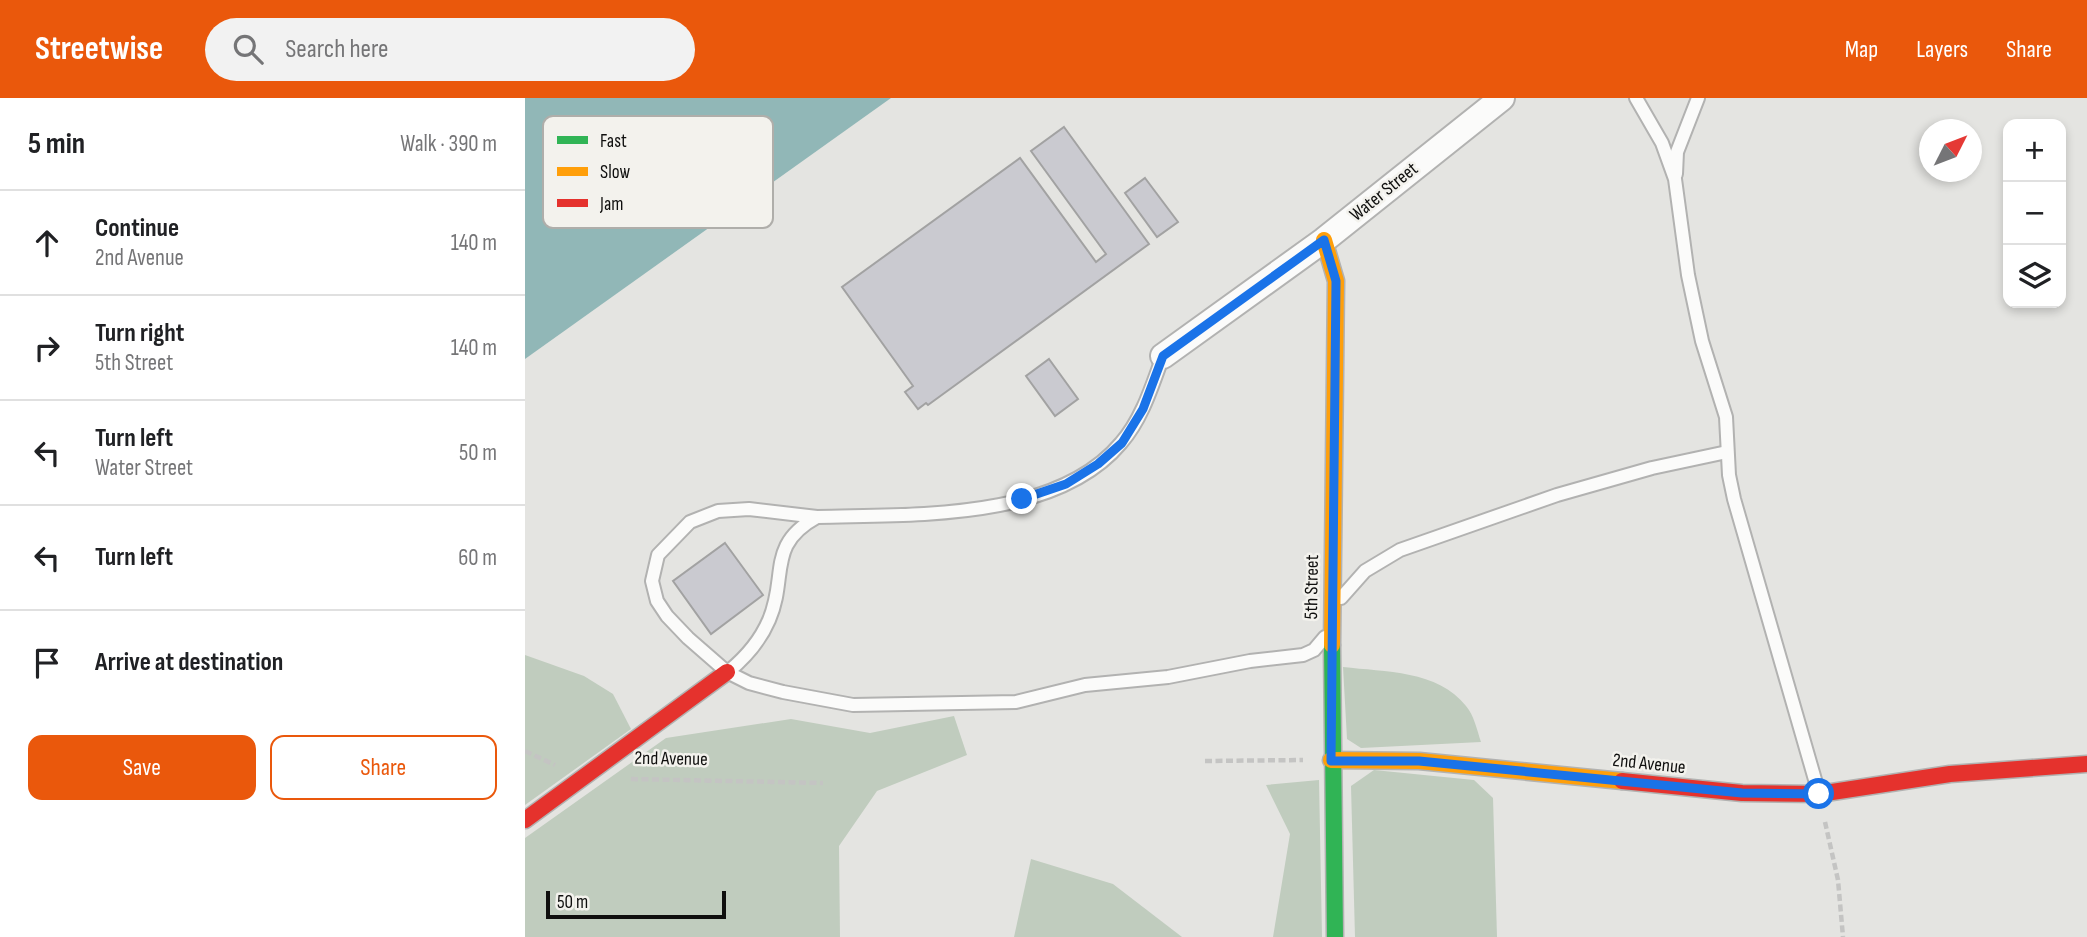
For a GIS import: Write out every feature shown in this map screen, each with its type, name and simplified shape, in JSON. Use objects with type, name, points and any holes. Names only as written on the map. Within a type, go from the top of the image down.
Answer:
[{"type":"street","name":"Water Street","points":[[1163,356],[1324,240],[1501,98]]},
{"type":"street","name":"5th Street","points":[[1324,240],[1336,281],[1331,761],[1335,937]]},
{"type":"street","points":[[525,820],[727,672]]},
{"type":"street","name":"2nd Avenue","points":[[1331,761],[1419,761],[1704,790],[1819,794],[1950,774],[2087,764]]},
{"type":"lane","points":[[1636,98],[1662,142],[1675,178],[1691,288],[1702,341],[1726,416],[1727,452],[1734,499],[1819,794]]},
{"type":"lane","points":[[1675,178],[1677,152],[1698,98]]},
{"type":"lane","points":[[1163,356],[1143,409],[1122,443],[1098,464],[1066,484],[1022,499],[957,512],[817,517],[749,509],[718,511],[690,522],[658,555],[652,580],[657,601],[681,631],[727,672],[749,683],[853,705],[1007,703],[1086,685],[1168,677],[1250,661],[1303,655],[1314,650],[1325,638],[1341,597],[1365,570],[1400,550],[1557,495],[1652,468],[1727,452]]},
{"type":"lane","points":[[727,672],[746,657],[769,620],[787,540],[802,525],[817,517]]},
{"type":"path","points":[[525,751],[583,778]]},
{"type":"path","points":[[1205,761],[1331,761]]},
{"type":"path","name":"2nd Avenue","points":[[623,778],[823,783]]},
{"type":"path","points":[[1819,794],[1838,880],[1843,937]]},
{"type":"green space","points":[[525,655],[584,676],[613,694],[631,729],[525,805]]},
{"type":"green space","points":[[1343,667],[1410,675],[1441,685],[1469,710],[1481,742],[1361,748],[1347,739]]},
{"type":"green space","points":[[954,716],[967,755],[877,791],[839,846],[840,937],[525,937],[525,838],[666,738],[791,719],[870,733]]},
{"type":"green space","points":[[1374,770],[1474,780],[1493,798],[1497,937],[1355,937],[1351,786]]},
{"type":"green space","points":[[1319,780],[1322,937],[1273,937],[1290,834],[1266,785]]},
{"type":"green space","points":[[1031,859],[1113,884],[1182,937],[1014,937]]},
{"type":"water","points":[[525,98],[891,98],[773,182],[773,116],[543,116],[543,228],[709,228],[525,359]]},
{"type":"building","points":[[1064,127],[1149,244],[928,405],[926,403],[918,409],[905,392],[913,386],[842,287],[1020,158],[1096,262],[1106,254],[1031,151]]},
{"type":"building","points":[[1145,178],[1178,222],[1157,237],[1125,193]]},
{"type":"building","points":[[1049,359],[1078,399],[1055,416],[1026,376]]},
{"type":"building","points":[[725,543],[763,595],[711,634],[673,581]]},
{"type":"traffic: fast","points":[[1332,645],[1335,937]]},
{"type":"traffic: slow","points":[[1324,240],[1336,281],[1332,645]]},
{"type":"traffic: slow","points":[[1331,760],[1419,761],[1622,781]]},
{"type":"traffic: jam","points":[[525,820],[727,672]]},
{"type":"traffic: jam","points":[[1622,781],[1742,793],[1819,794],[1950,774],[2087,764]]},
{"type":"route","points":[[1022,499],[1066,484],[1098,464],[1122,443],[1143,409],[1163,356],[1324,240],[1336,281],[1331,761],[1419,761],[1666,787],[1742,793],[1819,794]]}]
